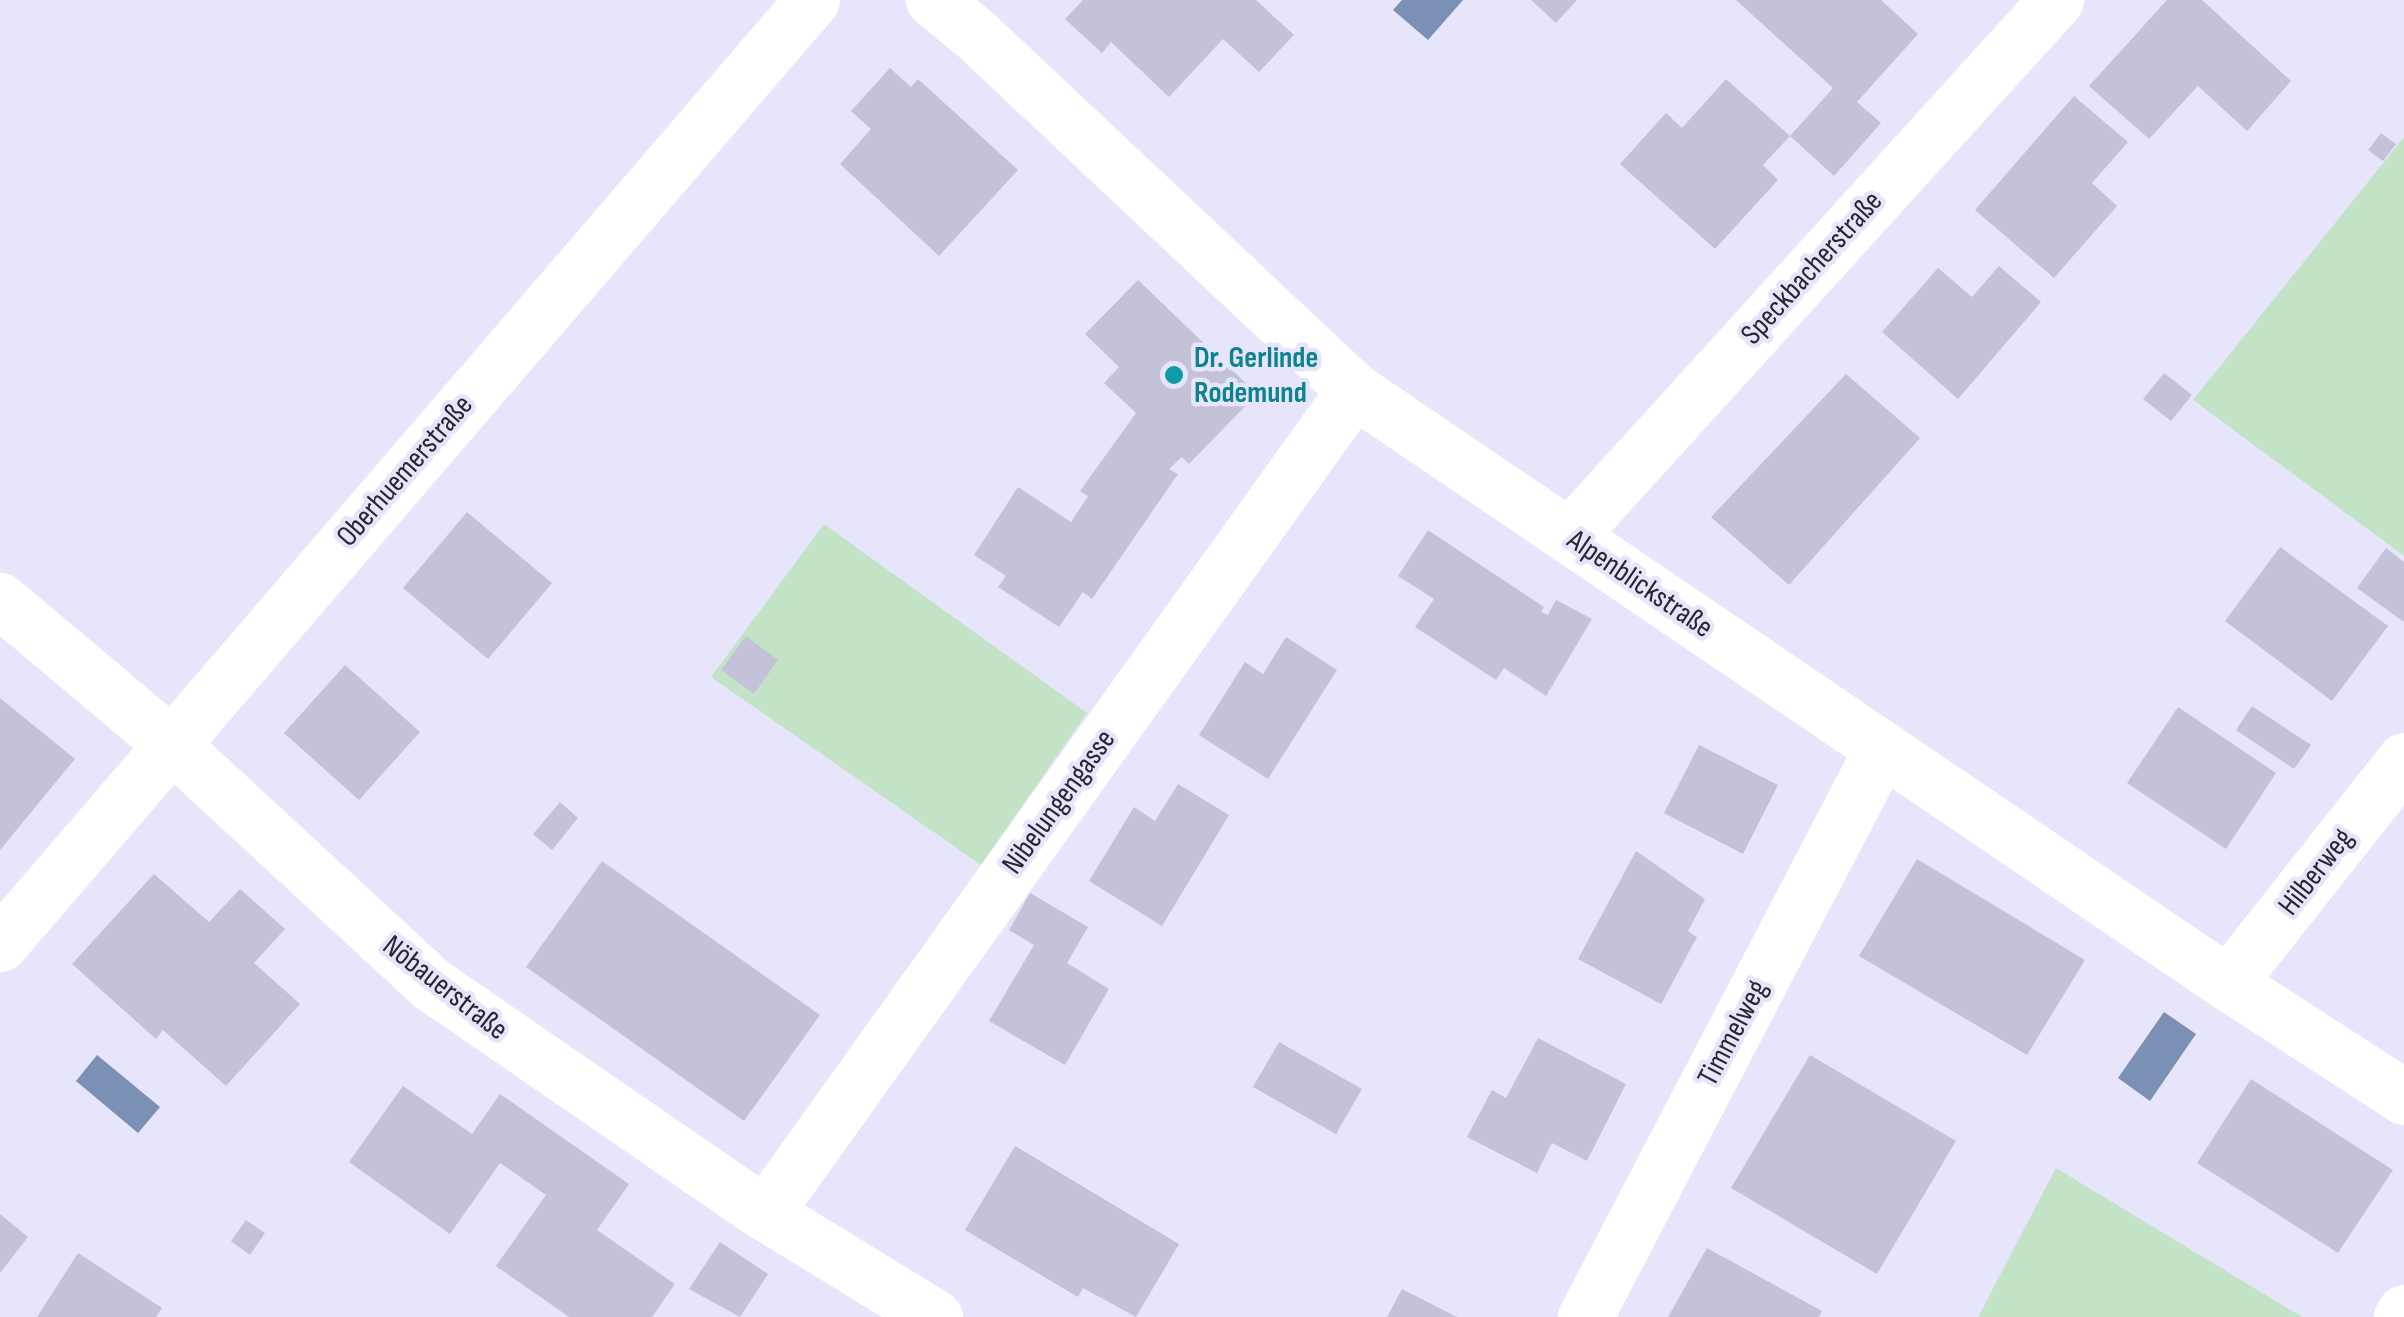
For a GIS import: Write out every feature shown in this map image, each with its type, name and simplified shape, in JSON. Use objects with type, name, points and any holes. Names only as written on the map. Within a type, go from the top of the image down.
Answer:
[{"type":"street","name":"Oberhuemerstraße","points":[[0,944],[812,0]]},
{"type":"street","name":"Alpenblickstraße","points":[[933,0],[990,17],[1354,390],[2228,983],[2404,1097]]},
{"type":"street","name":"Speckbacherstraße","points":[[1569,536],[2056,0]]},
{"type":"street","name":"Nibelungengasse","points":[[765,1213],[1354,390]]},
{"type":"street","name":"Nöbauerstraße","points":[[0,600],[170,743],[430,984],[765,1213],[935,1317]]},
{"type":"street","name":"Timmelweg","points":[[1585,1317],[1882,748]]},
{"type":"street","name":"Hilberweg","points":[[2228,983],[2404,760]]},
{"type":"green space","points":[[2404,137],[2404,556],[2193,400]]},
{"type":"green space","points":[[824,524],[1087,713],[981,865],[711,677]]},
{"type":"green space","points":[[2056,1168],[2302,1317],[1978,1317]]},
{"type":"water","points":[[1402,0],[1463,0],[1428,40],[1393,10]]},
{"type":"water","points":[[2164,1012],[2196,1034],[2150,1101],[2118,1078]]},
{"type":"water","points":[[97,1055],[160,1107],[138,1133],[76,1081]]},
{"type":"building","points":[[1083,0],[1256,0],[1294,35],[1259,72],[1223,39],[1169,97],[1111,42],[1102,53],[1065,19]]},
{"type":"building","points":[[1531,0],[1577,0],[1556,23]]},
{"type":"building","points":[[1736,0],[1881,0],[1918,34],[1857,102],[1881,123],[1834,176],[1790,136],[1833,88]]},
{"type":"building","points":[[2167,0],[2202,0],[2291,81],[2247,131],[2198,86],[2149,139],[2089,86]]},
{"type":"building","points":[[890,68],[911,87],[918,79],[1018,170],[939,256],[840,164],[871,129],[851,111]]},
{"type":"building","points":[[1726,79],[1790,136],[1763,165],[1778,180],[1715,249],[1620,164],[1666,113],[1682,128]]},
{"type":"building","points":[[2074,96],[2128,142],[2092,183],[2117,206],[2054,278],[1975,210]]},
{"type":"building","points":[[2381,133],[2396,144],[2383,161],[2368,150]]},
{"type":"building","points":[[1999,266],[2041,302],[1958,399],[1882,332],[1938,268],[1972,297]]},
{"type":"building","points":[[1138,280],[1257,394],[1189,464],[1182,457],[1169,469],[1178,474],[1092,599],[1083,592],[1059,627],[998,587],[1006,576],[974,555],[1018,487],[1071,522],[1088,496],[1080,491],[1136,413],[1104,383],[1119,367],[1085,334]]},
{"type":"building","points":[[2164,373],[2192,395],[2171,421],[2143,399]]},
{"type":"building","points":[[1846,374],[1920,438],[1789,585],[1711,517]]},
{"type":"building","points":[[467,512],[552,583],[488,659],[403,588]]},
{"type":"building","points":[[1428,530],[1544,607],[1541,612],[1548,615],[1556,600],[1592,619],[1546,696],[1504,668],[1496,680],[1415,627],[1434,599],[1398,576]]},
{"type":"building","points":[[2280,547],[2388,626],[2332,701],[2225,621]]},
{"type":"building","points":[[2386,548],[2404,562],[2404,622],[2357,588]]},
{"type":"building","points":[[746,636],[778,660],[754,694],[721,670]]},
{"type":"building","points":[[1286,637],[1337,670],[1268,779],[1199,735],[1245,662],[1263,674]]},
{"type":"building","points":[[345,665],[420,732],[359,800],[284,733]]},
{"type":"building","points":[[0,698],[75,759],[0,850]]},
{"type":"building","points":[[2252,706],[2311,745],[2294,769],[2236,730]]},
{"type":"building","points":[[2178,707],[2276,773],[2226,849],[2127,783]]},
{"type":"building","points":[[1699,745],[1778,785],[1743,854],[1664,813]]},
{"type":"building","points":[[1178,784],[1229,815],[1162,926],[1089,881],[1134,807],[1155,821]]},
{"type":"building","points":[[560,802],[578,818],[552,850],[533,834]]},
{"type":"building","points":[[1636,851],[1705,899],[1688,931],[1697,937],[1661,1004],[1578,959]]},
{"type":"building","points":[[1917,859],[2085,960],[2027,1055],[1859,956]]},
{"type":"building","points":[[602,861],[820,1015],[744,1121],[526,967]]},
{"type":"building","points":[[154,874],[209,922],[240,889],[285,929],[254,963],[300,1004],[226,1086],[163,1030],[156,1039],[72,964]]},
{"type":"building","points":[[1030,893],[1088,927],[1067,963],[1109,989],[1065,1065],[989,1021],[1034,945],[1009,930]]},
{"type":"building","points":[[1538,1038],[1626,1084],[1587,1161],[1552,1143],[1537,1173],[1467,1137],[1492,1090],[1506,1098]]},
{"type":"building","points":[[1279,1042],[1362,1089],[1336,1134],[1253,1087]]},
{"type":"building","points":[[1810,1055],[1956,1141],[1877,1274],[1731,1188]]},
{"type":"building","points":[[2251,1079],[2393,1170],[2338,1253],[2197,1163]]},
{"type":"building","points":[[403,1086],[472,1134],[500,1094],[629,1184],[597,1230],[675,1284],[652,1317],[569,1317],[496,1266],[546,1195],[500,1163],[450,1234],[349,1162]]},
{"type":"building","points":[[1015,1146],[1179,1244],[1136,1317],[1083,1288],[1078,1297],[965,1230]]},
{"type":"building","points":[[0,1214],[28,1237],[0,1273]]},
{"type":"building","points":[[246,1220],[265,1233],[250,1255],[231,1241]]},
{"type":"building","points":[[720,1242],[768,1274],[740,1317],[689,1289]]},
{"type":"building","points":[[1707,1248],[1822,1311],[1819,1317],[1668,1317]]},
{"type":"building","points":[[78,1253],[162,1308],[156,1317],[37,1317]]},
{"type":"building","points":[[1402,1289],[1457,1317],[1387,1317]]},
{"type":"place","name":"Dr. Gerlinde Rodemund","points":[[1174,375]]}]
